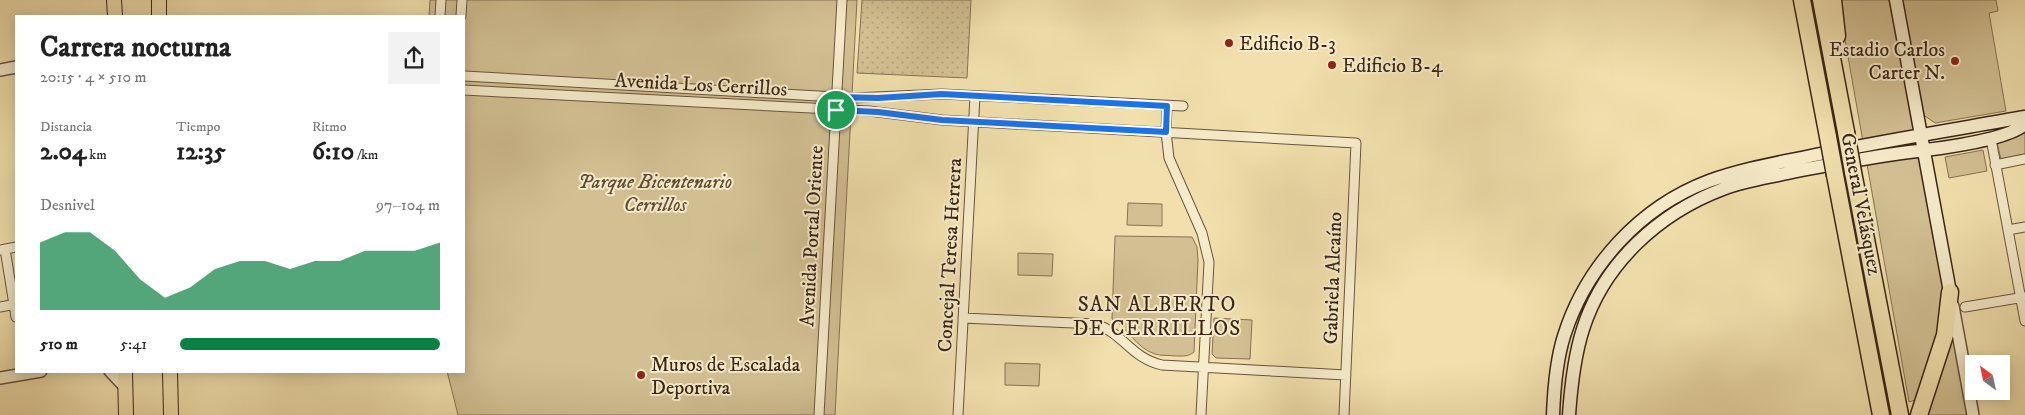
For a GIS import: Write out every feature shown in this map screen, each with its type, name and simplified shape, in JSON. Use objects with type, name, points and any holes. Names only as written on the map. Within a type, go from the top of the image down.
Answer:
[{"type":"highway","name":"General Velásquez","points":[[1802,0],[1881,415]]},
{"type":"highway","name":"General Velásquez","points":[[1821,0],[1900,415]]},
{"type":"highway","points":[[1833,0],[1838,46],[1839,96]]},
{"type":"highway","points":[[1919,415],[1945,335],[1950,292]]},
{"type":"main road","points":[[114,0],[115,15]]},
{"type":"main road","points":[[159,0],[159,15]]},
{"type":"main road","points":[[1896,0],[1950,292]]},
{"type":"main road","points":[[1553,415],[1560,350],[1576,305],[1604,259],[1648,215],[1694,188],[1726,175],[1872,143],[2025,117]]},
{"type":"main road","points":[[1569,415],[1573,372],[1578,345],[1595,299],[1622,258],[1660,223],[1695,201],[1736,185],[1855,160],[1923,151],[2010,134],[2025,124]]},
{"type":"main road","points":[[125,373],[126,415]]},
{"type":"main road","points":[[170,373],[171,415]]},
{"type":"street","points":[[440,15],[441,0]]},
{"type":"street","points":[[461,15],[462,0]]},
{"type":"street","name":"Avenida Portal Oriente","points":[[819,415],[842,0]]},
{"type":"street","points":[[0,70],[15,67]]},
{"type":"street","name":"Avenida Los Cerrillos","points":[[465,76],[836,97],[878,98],[942,94],[1183,106]]},
{"type":"street","name":"Avenida Los Cerrillos","points":[[465,90],[878,112],[915,118],[973,122],[1356,143]]},
{"type":"street","name":"Concejal Teresa Herrera","points":[[958,415],[975,96]]},
{"type":"street","points":[[1167,106],[1167,146],[1172,170],[1202,233],[1207,248],[1210,276],[1201,415]]},
{"type":"street","points":[[1990,138],[2023,297],[2025,321]]},
{"type":"street","name":"Gabriela Alcaíno","points":[[1344,415],[1356,143]]},
{"type":"street","points":[[1996,165],[2025,159]]},
{"type":"street","points":[[2008,230],[2025,227]]},
{"type":"street","points":[[0,307],[15,305],[2,249],[15,247]]},
{"type":"street","points":[[1950,292],[1973,415]]},
{"type":"street","points":[[1965,307],[2023,297]]},
{"type":"street","points":[[963,318],[1096,324],[1114,332],[1134,352],[1151,362],[1203,367],[1346,375]]},
{"type":"street","points":[[0,378],[26,373]]},
{"type":"street","points":[[112,373],[125,387]]},
{"type":"green space","name":"Parque Bicentenario Cerrillos","points":[[430,0],[857,0],[835,415],[458,415],[448,373],[465,373],[465,15],[429,15]]},
{"type":"green space","points":[[862,0],[971,0],[967,78],[857,73]]},
{"type":"green space","points":[[1838,0],[1889,0],[1944,277],[1945,310],[1918,399],[1909,402]]},
{"type":"green space","name":"Estadio Carlos Carter N.","points":[[1902,0],[1996,0],[1998,11],[1989,13],[2006,111],[1935,123],[1922,114]]},
{"type":"green space","points":[[2025,128],[2025,154],[2001,159],[1997,143]]},
{"type":"green space","points":[[1983,150],[1987,171],[1949,178],[1945,157]]},
{"type":"green space","points":[[1128,203],[1162,204],[1162,226],[1127,225]]},
{"type":"green space","points":[[1115,236],[1192,237],[1197,247],[1198,260],[1194,352],[1192,354],[1185,356],[1157,355],[1137,343],[1123,327],[1112,319]]},
{"type":"green space","points":[[1018,253],[1053,254],[1052,276],[1018,275]]},
{"type":"green space","points":[[1214,318],[1252,320],[1250,359],[1216,358],[1212,354]]},
{"type":"green space","points":[[1954,331],[1968,415],[1927,415]]},
{"type":"green space","points":[[1005,363],[1040,364],[1039,386],[1005,385]]},
{"type":"place","name":"Edificio B-3","points":[[1229,43]]},
{"type":"place","name":"Estadio Carlos Carter N.","points":[[1955,61]]},
{"type":"place","name":"Edificio B-4","points":[[1332,65]]},
{"type":"place","name":"Muros de Escalada Deportiva","points":[[641,375]]},
{"type":"district","name":"SAN ALBERTO DE CERRILLOS","points":[[1157,316]]},
{"type":"route","points":[[932,94],[1167,106],[1166,132],[942,120],[878,112],[836,110],[836,97],[878,98],[932,94]]}]
